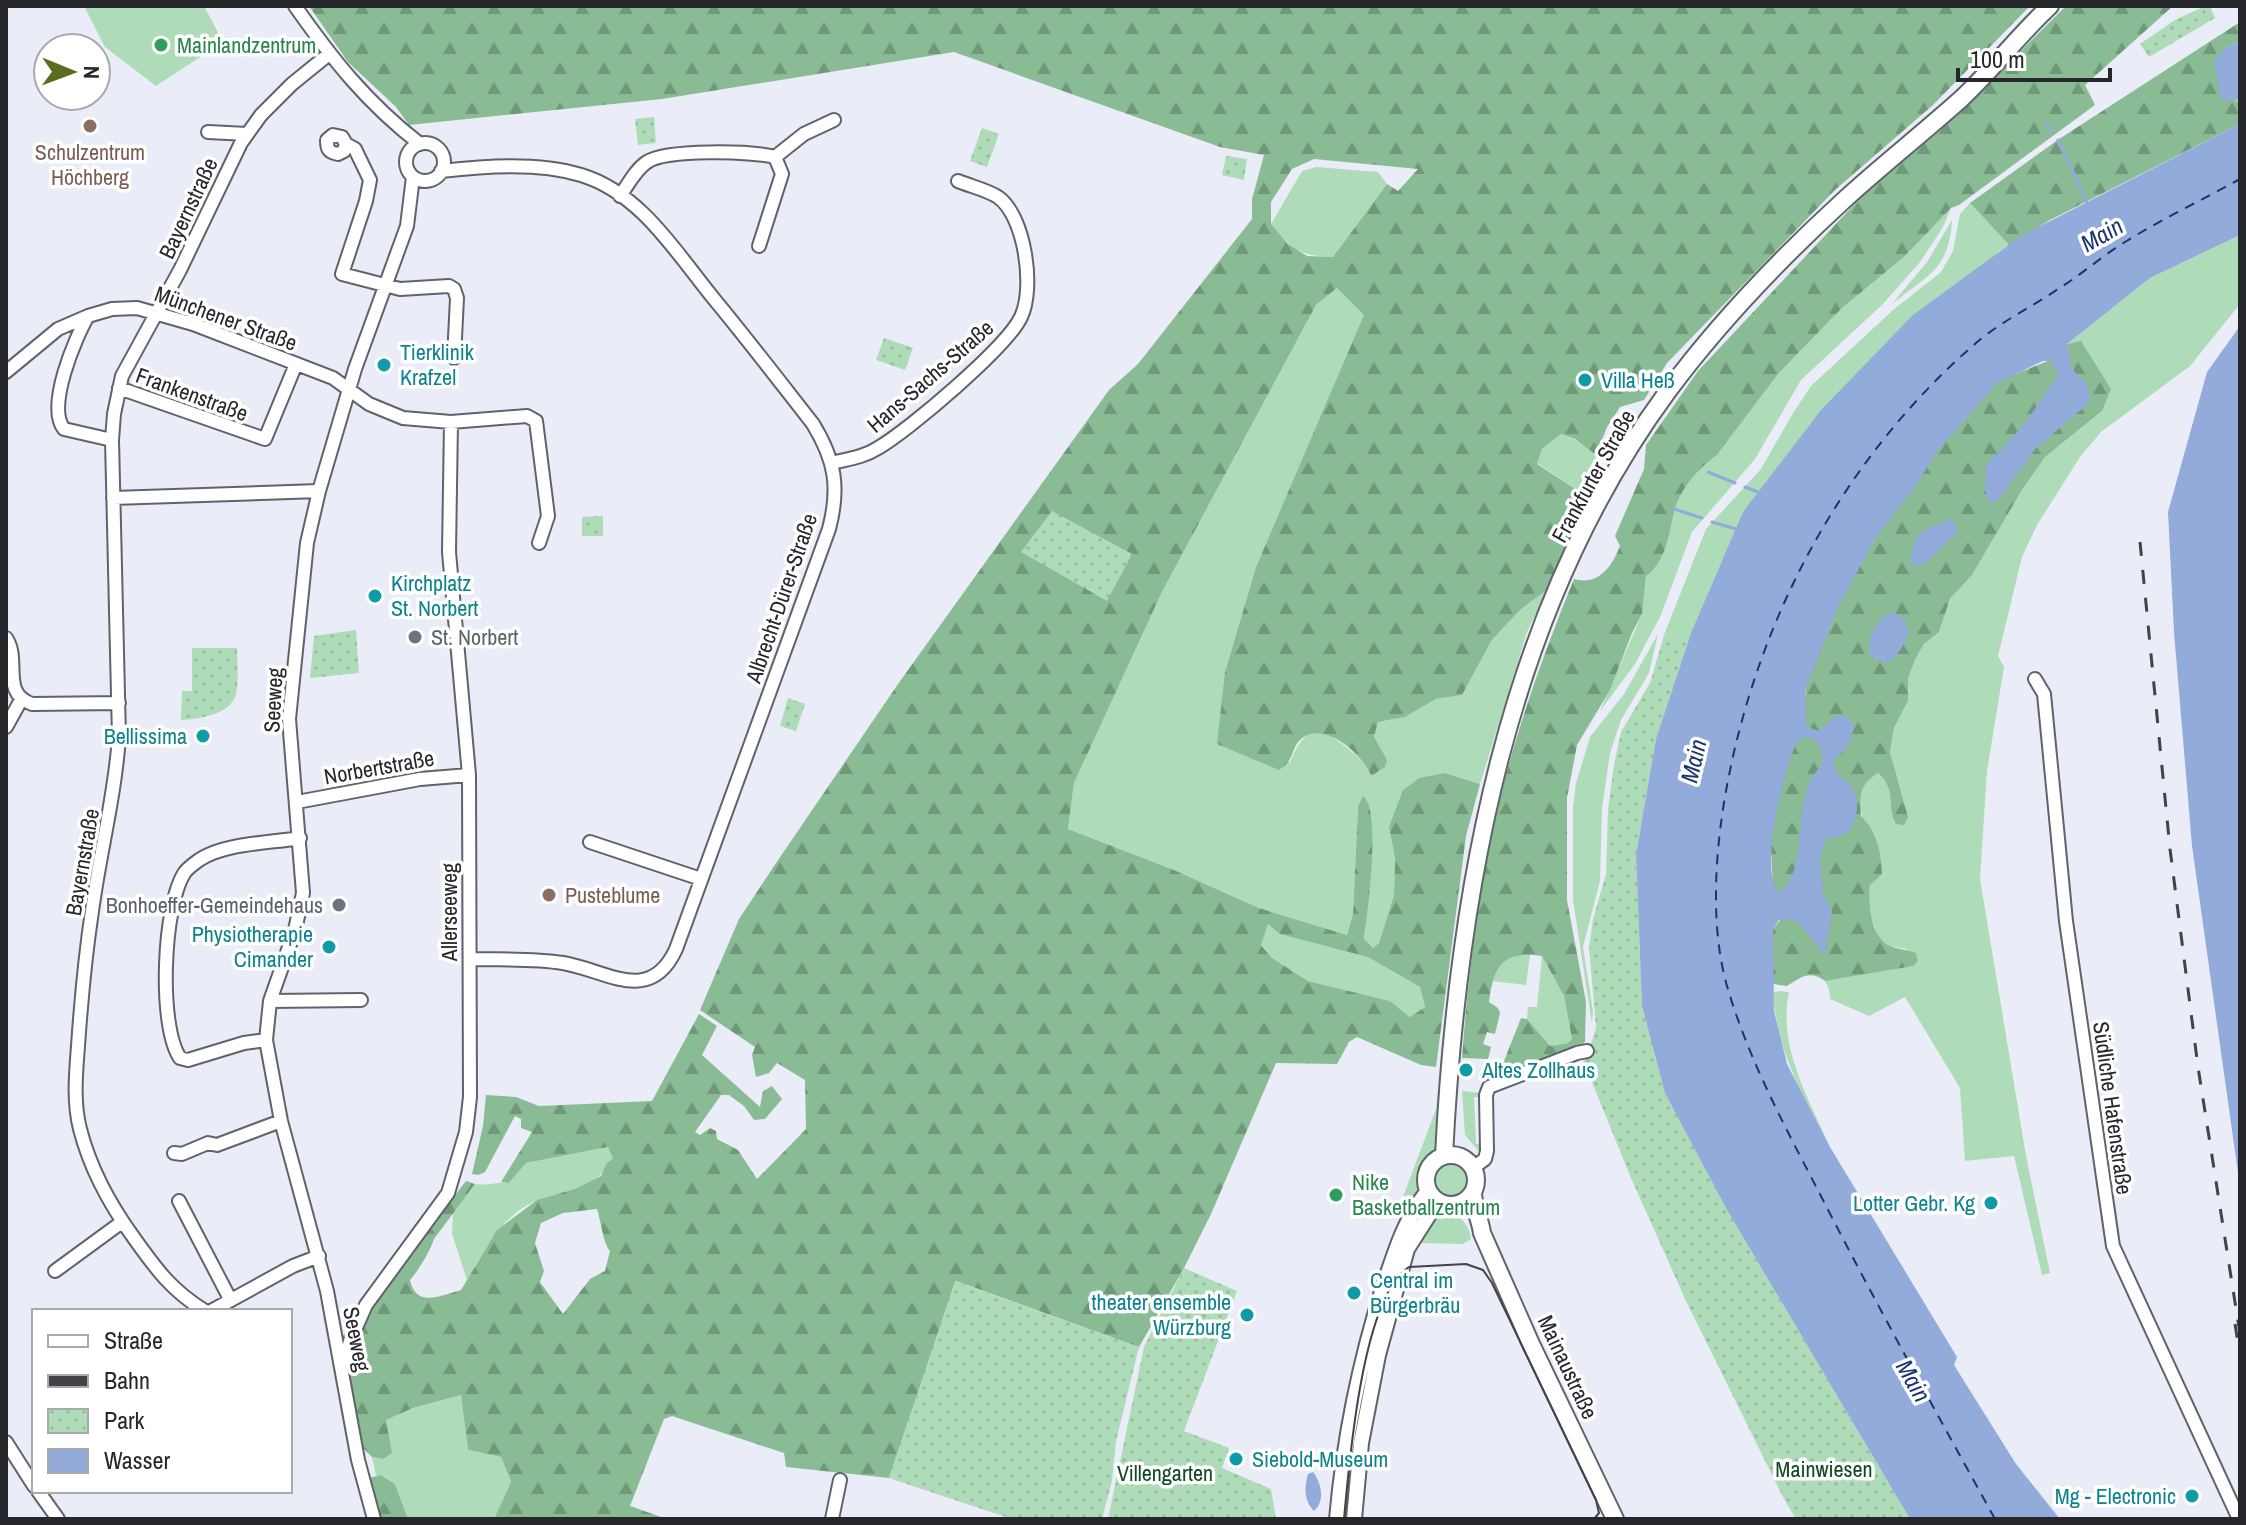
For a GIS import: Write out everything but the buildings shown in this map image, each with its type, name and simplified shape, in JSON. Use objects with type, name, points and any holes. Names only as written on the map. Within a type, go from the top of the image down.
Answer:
[{"type":"main road","name":"Frankfurter Straße","points":[[1450,1156],[1455,1128],[1449,1113],[1453,1044],[1468,917],[1496,776],[1517,700],[1549,610],[1613,478],[1668,391],[1731,316],[1839,204],[1965,94],[2050,6]]},
{"type":"main road","points":[[1450,1156],[1477,1164],[1473,1192],[1463,1202],[1446,1205],[1433,1198],[1425,1179],[1431,1164],[1450,1156]]},
{"type":"main road","name":"Mainaustraße","points":[[1473,1192],[1473,1207],[1482,1233],[1615,1519]]},
{"type":"main road","name":"Mainaustraße","points":[[1456,1205],[1473,1228],[1482,1233]]},
{"type":"street","points":[[295,6],[350,81],[394,124],[420,144],[432,145],[442,156],[441,171],[437,177],[419,179],[406,167],[410,150],[420,144]]},
{"type":"street","name":"Bayernstraße","points":[[204,1309],[181,1297],[161,1276],[122,1222],[106,1195],[79,1126],[75,1086],[92,909],[116,783],[119,703],[112,440],[122,376],[180,270],[218,187],[247,134],[292,84],[329,54]]},
{"type":"street","points":[[620,196],[647,162],[671,153],[775,157],[804,134],[834,120]]},
{"type":"street","points":[[394,124],[407,155]]},
{"type":"street","points":[[208,132],[247,134]]},
{"type":"street","points":[[346,144],[355,149],[370,180],[342,274],[400,289],[449,286],[454,289],[457,298],[454,358]]},
{"type":"street","name":"Albrecht-Dürer-Straße","points":[[442,156],[479,167]]},
{"type":"street","points":[[759,246],[782,174],[775,157]]},
{"type":"street","name":"Albrecht-Dürer-Straße","points":[[441,171],[479,167],[542,168],[583,175],[620,196],[669,241],[813,424],[827,446],[832,463],[834,503],[829,529],[670,962],[647,979],[629,981],[563,963],[470,959]]},
{"type":"street","name":"Seeweg","points":[[374,1519],[358,1460],[319,1256],[281,1121],[266,1040],[270,1001],[300,913],[303,893],[289,737],[307,543],[355,369],[402,241],[419,179]]},
{"type":"street","name":"Hans-Sachs-Straße","points":[[832,463],[864,455],[888,442],[1003,343],[1022,316],[1027,292],[1027,262],[1016,225],[999,198],[958,181]]},
{"type":"street","name":"Münchener Straße","points":[[6,372],[58,329],[112,309],[137,308],[157,312],[333,378],[369,404],[403,418],[451,422],[519,415],[536,421],[539,429],[548,516],[539,543]]},
{"type":"street","points":[[88,316],[71,357],[57,415],[64,429],[112,440]]},
{"type":"street","name":"Frankenstraße","points":[[119,388],[265,439],[296,364]]},
{"type":"street","name":"Allerseeweg","points":[[343,1369],[350,1341],[366,1305],[448,1193],[466,1132],[470,1097],[469,775],[449,552],[451,422]]},
{"type":"street","points":[[113,498],[319,491]]},
{"type":"street","points":[[6,638],[11,646],[15,693],[21,700],[32,704],[119,703]]},
{"type":"street","name":"Südliche Hafenstraße","points":[[2035,679],[2044,694],[2066,921],[2113,1246],[2239,1519]]},
{"type":"street","points":[[6,727],[21,700]]},
{"type":"street","name":"Norbertstraße","points":[[297,802],[410,780],[469,775]]},
{"type":"street","points":[[266,1040],[244,1043],[188,1060],[180,1058],[169,1027],[166,999],[169,931],[185,872],[200,859],[221,850],[300,838]]},
{"type":"street","points":[[590,842],[701,879]]},
{"type":"street","points":[[270,1001],[361,1000]]},
{"type":"street","points":[[1477,1164],[1487,1151],[1486,1095],[1489,1087],[1587,1051]]},
{"type":"street","points":[[174,1153],[182,1154],[208,1143],[217,1145],[281,1121]]},
{"type":"street","points":[[1337,1519],[1340,1490],[1354,1442],[1401,1231],[1424,1196],[1433,1198]]},
{"type":"street","points":[[179,1201],[230,1299]]},
{"type":"street","points":[[55,1271],[122,1222]]},
{"type":"street","name":"Bayernstraße","points":[[212,1309],[293,1266],[319,1256]]},
{"type":"street","points":[[6,1442],[32,1483]]},
{"type":"street","points":[[1354,1442],[1354,1519]]},
{"type":"street","points":[[832,1519],[840,1480]]},
{"type":"street","points":[[1340,1490],[1356,1490]]},
{"type":"street","points":[[39,1493],[58,1519]]},
{"type":"green space","name":"Mainlandzentrum","points":[[84,6],[204,6],[223,42],[156,86],[112,52],[112,32],[97,32]]},
{"type":"green space","points":[[309,6],[2030,6],[1933,105],[1835,190],[1667,363],[1644,400],[1620,407],[1607,427],[1596,455],[1575,439],[1561,434],[1542,449],[1537,464],[1585,495],[1588,501],[1564,548],[1548,589],[1520,610],[1492,640],[1462,695],[1436,699],[1405,717],[1378,722],[1374,737],[1387,760],[1385,767],[1371,776],[1352,750],[1331,736],[1320,733],[1301,739],[1288,762],[1279,770],[1217,744],[1225,672],[1256,567],[1364,315],[1337,288],[1316,305],[1162,592],[1074,783],[1068,829],[1174,870],[1259,908],[1347,935],[1353,914],[1358,806],[1363,796],[1369,805],[1372,820],[1370,887],[1364,939],[1373,948],[1379,943],[1394,895],[1395,859],[1389,827],[1403,790],[1419,778],[1445,773],[1480,784],[1466,836],[1436,1067],[1421,1065],[1357,1037],[1349,1042],[1337,1064],[1276,1063],[1211,1214],[1139,1347],[956,1281],[889,1478],[786,1467],[784,1453],[672,1416],[664,1419],[630,1506],[667,1519],[494,1519],[511,1482],[501,1457],[468,1450],[461,1395],[413,1408],[386,1420],[392,1453],[383,1459],[372,1457],[364,1449],[350,1378],[354,1343],[367,1309],[466,1181],[475,1184],[434,1239],[410,1280],[413,1289],[423,1297],[437,1297],[461,1290],[497,1230],[537,1200],[575,1189],[601,1176],[606,1164],[613,1158],[608,1147],[526,1163],[509,1183],[501,1182],[532,1132],[521,1128],[521,1119],[515,1116],[485,1172],[472,1174],[483,1126],[486,1095],[516,1097],[539,1106],[652,1101],[699,1014],[717,1026],[702,1055],[760,1107],[763,1091],[772,1086],[782,1099],[765,1119],[754,1120],[744,1106],[729,1095],[721,1095],[695,1132],[700,1135],[710,1128],[716,1131],[717,1139],[738,1150],[757,1179],[806,1129],[805,1080],[777,1063],[769,1073],[756,1077],[752,1055],[755,1047],[700,1010],[739,919],[898,684],[1109,390],[1138,364],[1252,219],[1252,199],[1264,155],[1220,147],[954,52],[662,99],[409,125],[396,107],[348,62]],"holes":[[[1314,159],[1418,169],[1398,191],[1387,184],[1333,257],[1307,256],[1287,243],[1271,224],[1271,202],[1292,169]],[[1268,924],[1280,934],[1368,957],[1420,987],[1425,1007],[1410,1017],[1390,1001],[1308,981],[1272,958],[1261,945]],[[597,1209],[610,1251],[605,1271],[590,1279],[563,1314],[540,1282],[544,1271],[535,1243],[541,1223],[563,1213]]]},
{"type":"green space","points":[[2066,6],[2173,6],[2085,85],[2095,105],[1951,208],[1904,257],[1842,308],[1778,374],[1717,455],[1686,486],[1675,509],[1663,554],[1646,576],[1642,614],[1610,690],[1577,745],[1567,798],[1567,900],[1586,1002],[1585,1042],[1580,1048],[1509,1074],[1505,1072],[1504,1061],[1521,1018],[1527,1019],[1550,1046],[1568,1043],[1572,1039],[1564,996],[1542,956],[1518,956],[1503,963],[1494,978],[1489,1002],[1500,1013],[1495,1034],[1487,1032],[1483,1044],[1491,1047],[1488,1059],[1462,1058],[1483,878],[1495,817],[1514,748],[1574,579],[1591,580],[1597,577],[1609,567],[1617,553],[1620,546],[1615,536],[1644,469],[1646,445],[1698,371],[1863,195],[1942,129]]},
{"type":"green space","points":[[2210,6],[2215,18],[2149,57],[2140,44],[2175,20]]},
{"type":"green space","points":[[2240,22],[2240,42],[2227,47],[2236,101],[2240,100],[2240,124],[2050,220],[2009,245],[1970,203],[2059,139]]},
{"type":"green space","points":[[654,117],[656,143],[638,145],[635,119]]},
{"type":"green space","points":[[982,128],[999,134],[987,167],[970,161]]},
{"type":"green space","points":[[1226,156],[1247,159],[1244,180],[1222,175]]},
{"type":"green space","points":[[1316,167],[1378,172],[1387,184],[1333,257],[1297,250],[1271,224],[1302,171]]},
{"type":"green space","points":[[1970,203],[2009,245],[1998,252],[1743,512],[1688,642],[1664,635],[1706,529],[1761,469],[1811,386],[1893,310],[1941,272],[1953,251],[1960,214]]},
{"type":"green space","points":[[1951,208],[1943,227],[1920,262],[1882,305],[1801,380],[1755,459],[1692,532],[1660,617],[1635,664],[1600,711],[1642,614],[1646,575],[1663,554],[1675,509],[1686,486],[1717,455],[1778,374],[1842,308],[1904,257]]},
{"type":"green space","points":[[1952,220],[1941,262],[1925,279],[1891,305],[1927,262]]},
{"type":"green space","points":[[2240,235],[2240,304],[2190,366],[2101,432],[2080,457],[2037,525],[2022,557],[1998,656],[2004,667],[1987,771],[1980,879],[2026,1156],[2050,1273],[2042,1275],[2014,1156],[1965,1161],[1960,1088],[1905,997],[1869,1016],[1830,999],[1825,981],[1914,966],[1918,961],[1906,949],[1890,946],[1878,937],[1871,917],[1860,797],[1866,780],[1878,773],[1905,806],[1890,752],[1894,728],[1908,701],[1908,678],[1916,658],[1924,644],[1939,632],[1950,599],[1972,575],[2045,457],[2102,411],[2081,342],[2067,344],[2150,278]]},
{"type":"green space","points":[[1337,288],[1365,315],[1256,567],[1225,672],[1290,763],[1300,743],[1312,733],[1319,733],[1336,739],[1354,753],[1371,776],[1378,722],[1405,717],[1436,699],[1462,695],[1492,640],[1520,610],[1548,589],[1527,632],[1480,784],[1445,773],[1389,827],[1395,859],[1394,895],[1379,943],[1373,948],[1364,940],[1368,886],[1364,797],[1358,806],[1353,914],[1347,935],[1259,908],[1174,870],[1068,829],[1074,783],[1162,592],[1316,305]]},
{"type":"green space","points":[[884,338],[913,348],[905,370],[876,360]]},
{"type":"green space","points":[[2081,341],[2111,389],[2102,411],[2045,457],[1972,575],[1950,599],[1939,632],[1924,644],[1908,678],[1908,701],[1894,728],[1890,752],[1908,817],[1904,825],[1896,824],[1888,787],[1878,773],[1862,791],[1861,816],[1874,835],[1882,874],[1869,886],[1874,927],[1883,941],[1916,953],[1918,961],[1914,966],[1825,981],[1810,975],[1787,986],[1773,984],[1773,929],[1811,881],[1838,779],[1819,734],[1803,726],[1806,683],[1837,608],[1875,537],[1934,454],[1995,382],[2053,359],[2071,369],[2067,344]]},
{"type":"green space","points":[[1561,434],[1585,446],[1598,461],[1600,480],[1591,505],[1585,495],[1537,463],[1542,449]]},
{"type":"green space","points":[[1052,511],[1132,554],[1107,601],[1021,552]]},
{"type":"green space","points":[[603,516],[603,536],[582,536],[582,517]]},
{"type":"green space","points":[[356,630],[359,673],[310,678],[314,636]]},
{"type":"green space","points":[[1658,634],[1649,673],[1621,720],[1610,753],[1602,809],[1600,881],[1583,947],[1593,1011],[1592,1024],[1573,900],[1576,783],[1590,737],[1624,694]]},
{"type":"green space","name":"Mainwiesen","points":[[1664,635],[1688,642],[1656,740],[1636,855],[1642,1006],[1665,1092],[1727,1210],[1910,1519],[1796,1519],[1686,1301],[1581,1055],[1591,1044],[1596,1028],[1589,947],[1593,919],[1606,874],[1608,809],[1614,765],[1621,732],[1650,683]]},
{"type":"green space","points":[[192,648],[237,648],[237,689],[233,701],[221,711],[181,720],[182,691],[192,691]]},
{"type":"green space","points":[[788,698],[805,704],[796,731],[780,726]]},
{"type":"green space","points":[[1806,735],[1821,739],[1825,764],[1797,881],[1781,896],[1773,886],[1770,830],[1779,784],[1797,737]]},
{"type":"green space","points":[[1268,924],[1368,957],[1420,987],[1425,1007],[1410,1017],[1390,1001],[1308,981],[1272,958],[1261,944]]},
{"type":"green space","points":[[1514,954],[1530,955],[1526,985],[1492,981],[1500,963]]},
{"type":"green space","points":[[1542,956],[1564,996],[1572,1039],[1568,1043],[1550,1046],[1527,1019],[1528,1007],[1537,1007]]},
{"type":"green space","points":[[1789,992],[1786,1012],[1791,1052],[1830,1147],[1786,1054],[1775,1015],[1773,993]]},
{"type":"green space","points":[[1442,1088],[1438,1149],[1423,1165],[1419,1192],[1405,1215],[1408,1199],[1403,1197],[1436,1109],[1438,1089]]},
{"type":"green space","points":[[1462,1091],[1481,1093],[1482,1097],[1474,1097],[1476,1144],[1484,1144],[1480,1153],[1465,1135]]},
{"type":"green space","points":[[609,1147],[613,1158],[598,1177],[578,1188],[528,1205],[506,1222],[467,1280],[452,1234],[453,1213],[475,1184],[509,1183],[526,1163]]},
{"type":"green space","points":[[1451,1159],[1466,1165],[1472,1180],[1466,1195],[1451,1201],[1436,1195],[1430,1180],[1436,1165]]},
{"type":"green space","points":[[1444,1211],[1462,1220],[1471,1239],[1463,1244],[1421,1243],[1419,1241],[1436,1212]]},
{"type":"green space","name":"Villengarten","points":[[1184,1268],[1237,1291],[1184,1431],[1229,1448],[1222,1468],[1271,1489],[1276,1519],[1108,1519],[1144,1347]]},
{"type":"green space","points":[[955,1281],[1139,1347],[1116,1441],[1112,1481],[1102,1519],[1012,1519],[889,1478]]},
{"type":"green space","points":[[461,1395],[468,1450],[501,1457],[511,1483],[494,1519],[408,1519],[395,1484],[382,1475],[376,1476],[372,1457],[383,1459],[386,1420],[413,1408]]},
{"type":"green space","points":[[381,1475],[395,1484],[408,1519],[377,1519],[369,1478]]},
{"type":"water","points":[[2240,42],[2240,100],[2221,100],[2214,61],[2227,47]]},
{"type":"water","name":"Main","points":[[2240,124],[2240,235],[2150,278],[2067,344],[2072,369],[2088,386],[2090,402],[2035,449],[1999,499],[1989,504],[1985,490],[1986,465],[2024,425],[2058,375],[2052,361],[2043,361],[1997,383],[1935,454],[1915,487],[1876,537],[1837,609],[1805,691],[1806,726],[1818,731],[1834,718],[1847,716],[1854,727],[1849,745],[1833,761],[1838,773],[1854,791],[1857,812],[1853,825],[1845,834],[1826,839],[1820,856],[1823,894],[1832,910],[1825,955],[1796,920],[1779,920],[1773,929],[1774,1011],[1787,1064],[1830,1147],[1957,1357],[1954,1365],[2016,1464],[2060,1519],[1910,1519],[1727,1210],[1665,1093],[1642,1006],[1636,855],[1656,739],[1691,633],[1743,512],[1821,410],[1913,315],[2021,236]],"holes":[[[1806,737],[1820,746],[1823,763],[1806,792],[1792,876],[1778,893],[1771,861],[1776,817],[1797,741]]]},
{"type":"water","points":[[2240,326],[2240,1187],[2192,846],[2174,632],[2168,512],[2207,372]]},
{"type":"water","points":[[1951,519],[1959,531],[1927,562],[1915,567],[1910,560],[1918,536]]},
{"type":"water","points":[[1892,612],[1903,618],[1909,632],[1897,654],[1884,663],[1868,652],[1878,623]]},
{"type":"water","points":[[1313,1472],[1321,1492],[1320,1503],[1314,1511],[1308,1503],[1306,1489],[1308,1474]]},
{"type":"waterway","points":[[2046,123],[2052,132]]},
{"type":"waterway","points":[[2058,140],[2087,202]]},
{"type":"waterway","points":[[1708,472],[1735,483]]},
{"type":"waterway","points":[[1745,487],[1758,492]]},
{"type":"waterway","points":[[1674,509],[1702,518]]},
{"type":"waterway","points":[[1712,522],[1736,529]]},
{"type":"ferry route","points":[[1995,1519],[1887,1322],[1770,1096],[1746,1042],[1727,986],[1716,914],[1719,839],[1726,791],[1740,727],[1759,665],[1784,604],[1813,546],[1847,490],[1885,437],[1928,388],[1985,335],[2067,284],[2125,242],[2240,179]]},
{"type":"tram line","points":[[1344,1519],[1354,1423],[1369,1345],[1380,1311],[1393,1284],[1409,1267],[1466,1264],[1483,1270],[1492,1283],[1596,1500],[1599,1513],[1594,1519]]},
{"type":"railway","points":[[2140,542],[2170,849],[2198,1067],[2240,1334]]},
{"type":"railway","points":[[2235,1324],[2240,1356]]},
{"type":"place","name":"Mainlandzentrum","points":[[161,45]]},
{"type":"place","name":"Schulzentrum Höchberg","points":[[90,126]]},
{"type":"place","name":"Tierklinik Krafzel","points":[[384,365]]},
{"type":"place","name":"Villa Heß","points":[[1585,380]]},
{"type":"place","name":"Kirchplatz St. Norbert","points":[[375,596]]},
{"type":"place","name":"St. Norbert","points":[[415,637]]},
{"type":"place","name":"Bellissima","points":[[203,736]]},
{"type":"place","name":"Pusteblume","points":[[549,895]]},
{"type":"place","name":"Bonhoeffer-Gemeindehaus","points":[[339,905]]},
{"type":"place","name":"Physiotherapie Cimander","points":[[329,947]]},
{"type":"place","name":"Altes Zollhaus","points":[[1466,1070]]},
{"type":"place","name":"Nike Basketballzentrum","points":[[1336,1195]]},
{"type":"place","name":"Lotter Gebr. Kg","points":[[1991,1203]]},
{"type":"place","name":"Central im Bürgerbräu","points":[[1354,1293]]},
{"type":"place","name":"theater ensemble Würzburg","points":[[1247,1315]]},
{"type":"place","name":"Siebold-Museum","points":[[1236,1459]]},
{"type":"place","name":"Mg - Electronic","points":[[2192,1496]]}]
